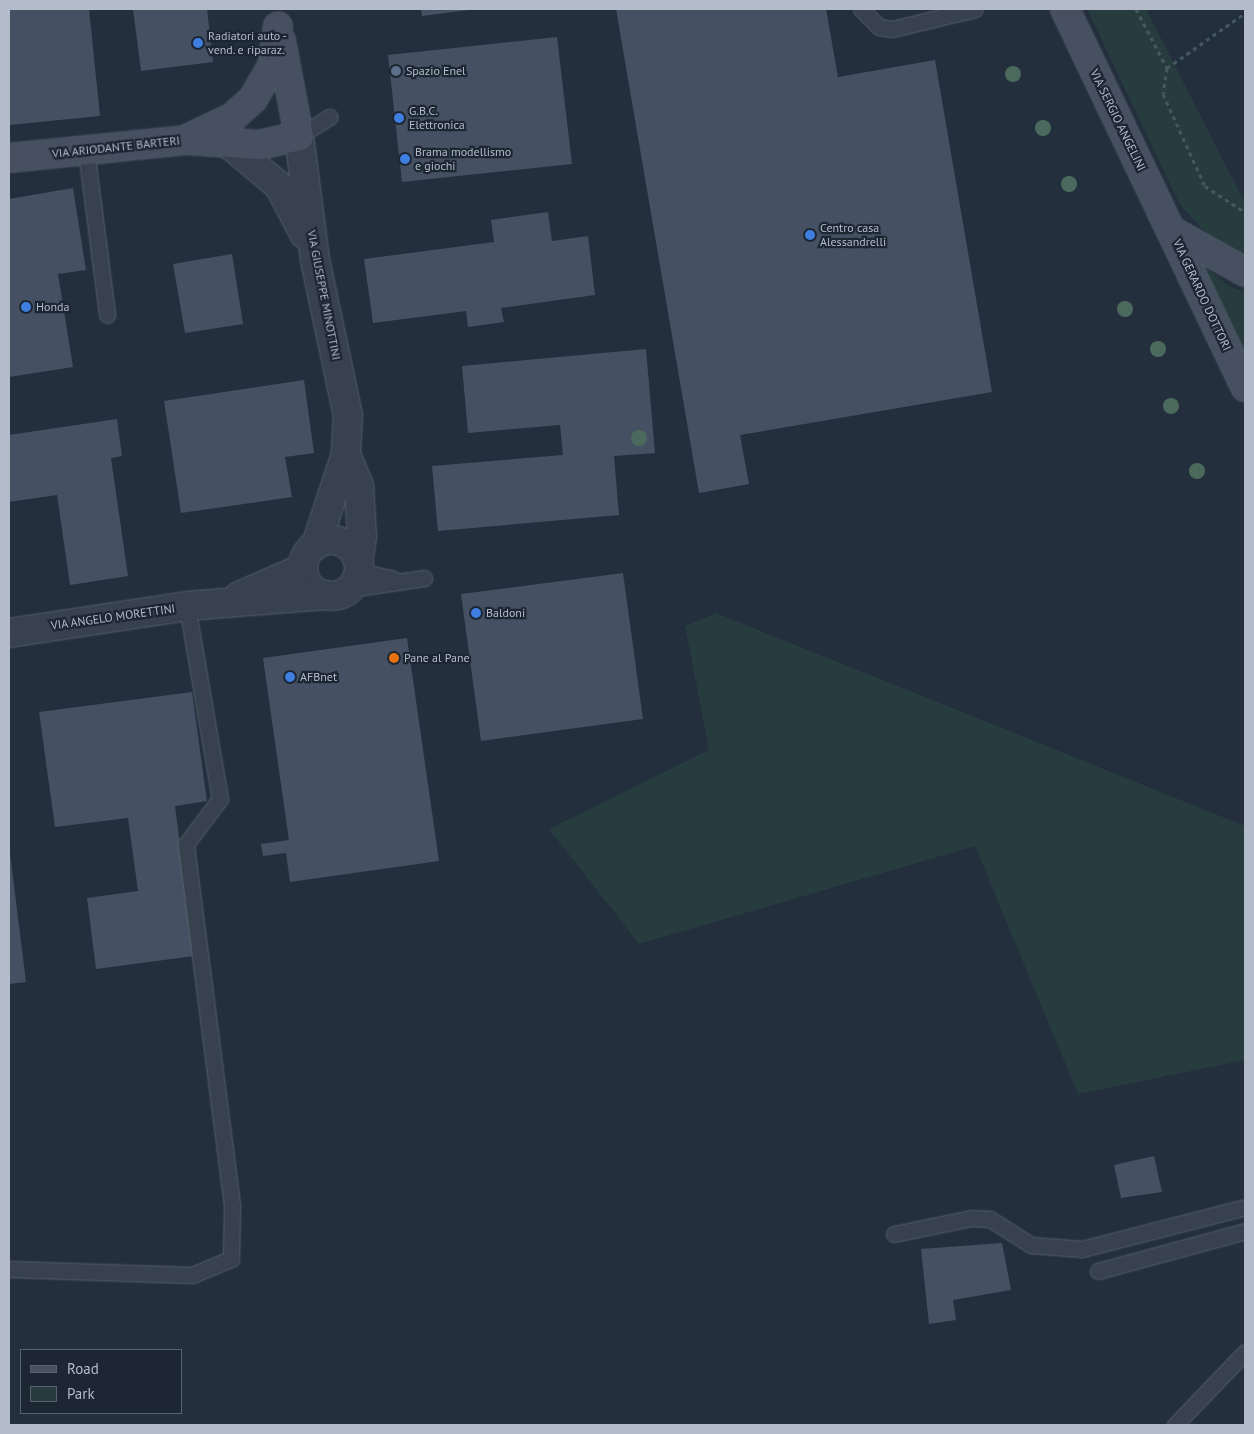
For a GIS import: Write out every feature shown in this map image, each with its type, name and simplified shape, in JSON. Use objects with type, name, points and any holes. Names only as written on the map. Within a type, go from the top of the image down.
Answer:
[{"type":"main road","name":"VIA SERGIO ANGELINI","points":[[1065,9],[1172,231]]},
{"type":"main road","points":[[186,140],[259,145],[298,136],[277,17]]},
{"type":"main road","name":"VIA ARIODANTE BARTERI","points":[[9,158],[186,140],[233,118],[253,98],[272,66],[277,17]]},
{"type":"main road","points":[[1172,231],[1245,272]]},
{"type":"main road","name":"VIA GERARDO DOTTORI","points":[[1172,231],[1245,387]]},
{"type":"street","name":"VIA GIUSEPPE MINOTTINI","points":[[298,136],[315,260],[348,415],[346,454],[310,557]]},
{"type":"street","points":[[228,143],[279,186],[315,260]]},
{"type":"street","name":"VIA GIUSEPPE MINOTTINI","points":[[346,454],[359,486],[362,537],[348,579]]},
{"type":"street","name":"VIA ANGELO MORETTINI","points":[[9,633],[187,606],[217,606],[348,579],[341,542],[217,606]]},
{"type":"street","points":[[310,557],[310,586],[348,579]]},
{"type":"lane","points":[[861,9],[878,27],[892,29],[975,9]]},
{"type":"lane","points":[[298,136],[330,116]]},
{"type":"lane","points":[[86,150],[107,315]]},
{"type":"lane","points":[[348,579],[400,580],[424,578]]},
{"type":"lane","points":[[348,579],[400,580]]},
{"type":"lane","points":[[9,1269],[192,1275],[231,1260],[232,1205],[186,844],[220,799],[187,606]]},
{"type":"lane","points":[[894,1234],[971,1218],[990,1219],[1031,1245],[1082,1248],[1245,1206]]},
{"type":"lane","points":[[1098,1271],[1245,1232]]},
{"type":"lane","points":[[1175,1425],[1245,1352]]},
{"type":"path","points":[[1136,9],[1167,68],[1164,94],[1205,186],[1216,195],[1245,212]]},
{"type":"path","points":[[1167,68],[1245,13]]},
{"type":"green space","points":[[1087,9],[1146,9],[1245,203],[1245,259],[1212,239],[1180,205]]},
{"type":"green space","points":[[1194,257],[1230,287],[1245,292],[1245,366]]},
{"type":"green space","points":[[716,613],[1245,826],[1245,1060],[1078,1094],[975,846],[639,944],[549,829],[709,750],[685,626]]},
{"type":"building","points":[[9,9],[89,9],[100,116],[9,125]]},
{"type":"building","points":[[133,9],[207,9],[213,62],[141,71]]},
{"type":"building","points":[[421,9],[469,9],[469,10],[422,16]]},
{"type":"building","name":"Centro casa Alessandrelli","points":[[616,9],[826,9],[838,77],[935,60],[992,392],[740,435],[749,484],[699,493]]},
{"type":"building","points":[[557,37],[572,164],[402,182],[388,55]]},
{"type":"building","points":[[73,188],[86,270],[58,274],[73,367],[9,377],[9,199]]},
{"type":"building","points":[[548,212],[552,241],[588,236],[595,295],[501,308],[504,322],[468,327],[466,311],[373,323],[364,259],[494,242],[491,220]]},
{"type":"building","points":[[232,254],[243,324],[185,333],[173,264]]},
{"type":"building","points":[[646,349],[655,453],[614,456],[619,515],[438,531],[432,466],[563,455],[560,425],[468,433],[462,366]]},
{"type":"building","points":[[304,380],[314,453],[285,457],[292,497],[181,513],[164,401]]},
{"type":"building","points":[[117,419],[122,456],[111,458],[128,576],[70,585],[57,495],[9,502],[9,435]]},
{"type":"building","points":[[623,573],[643,719],[481,741],[461,594]]},
{"type":"building","points":[[407,638],[439,861],[290,882],[286,853],[263,856],[261,844],[289,840],[263,658]]},
{"type":"building","points":[[192,692],[207,801],[175,806],[194,956],[96,969],[87,898],[138,891],[128,818],[55,827],[39,712]]},
{"type":"building","points":[[9,846],[26,982],[9,984]]},
{"type":"building","points":[[1154,1156],[1162,1192],[1121,1198],[1114,1165]]},
{"type":"building","points":[[1002,1243],[1011,1290],[953,1300],[956,1320],[929,1324],[921,1249]]},
{"type":"place","name":"Radiatori auto - vend. e riparaz.","points":[[198,43]]},
{"type":"place","name":"Spazio Enel","points":[[396,71]]},
{"type":"place","name":"G.B.C. Elettronica","points":[[399,118]]},
{"type":"place","name":"Brama modellismo e giochi","points":[[405,159]]},
{"type":"place","name":"Centro casa Alessandrelli","points":[[810,235]]},
{"type":"place","name":"Honda","points":[[26,307]]},
{"type":"place","name":"Baldoni","points":[[476,613]]},
{"type":"place","name":"Pane al Pane","points":[[394,658]]},
{"type":"place","name":"AFBnet","points":[[290,677]]}]
